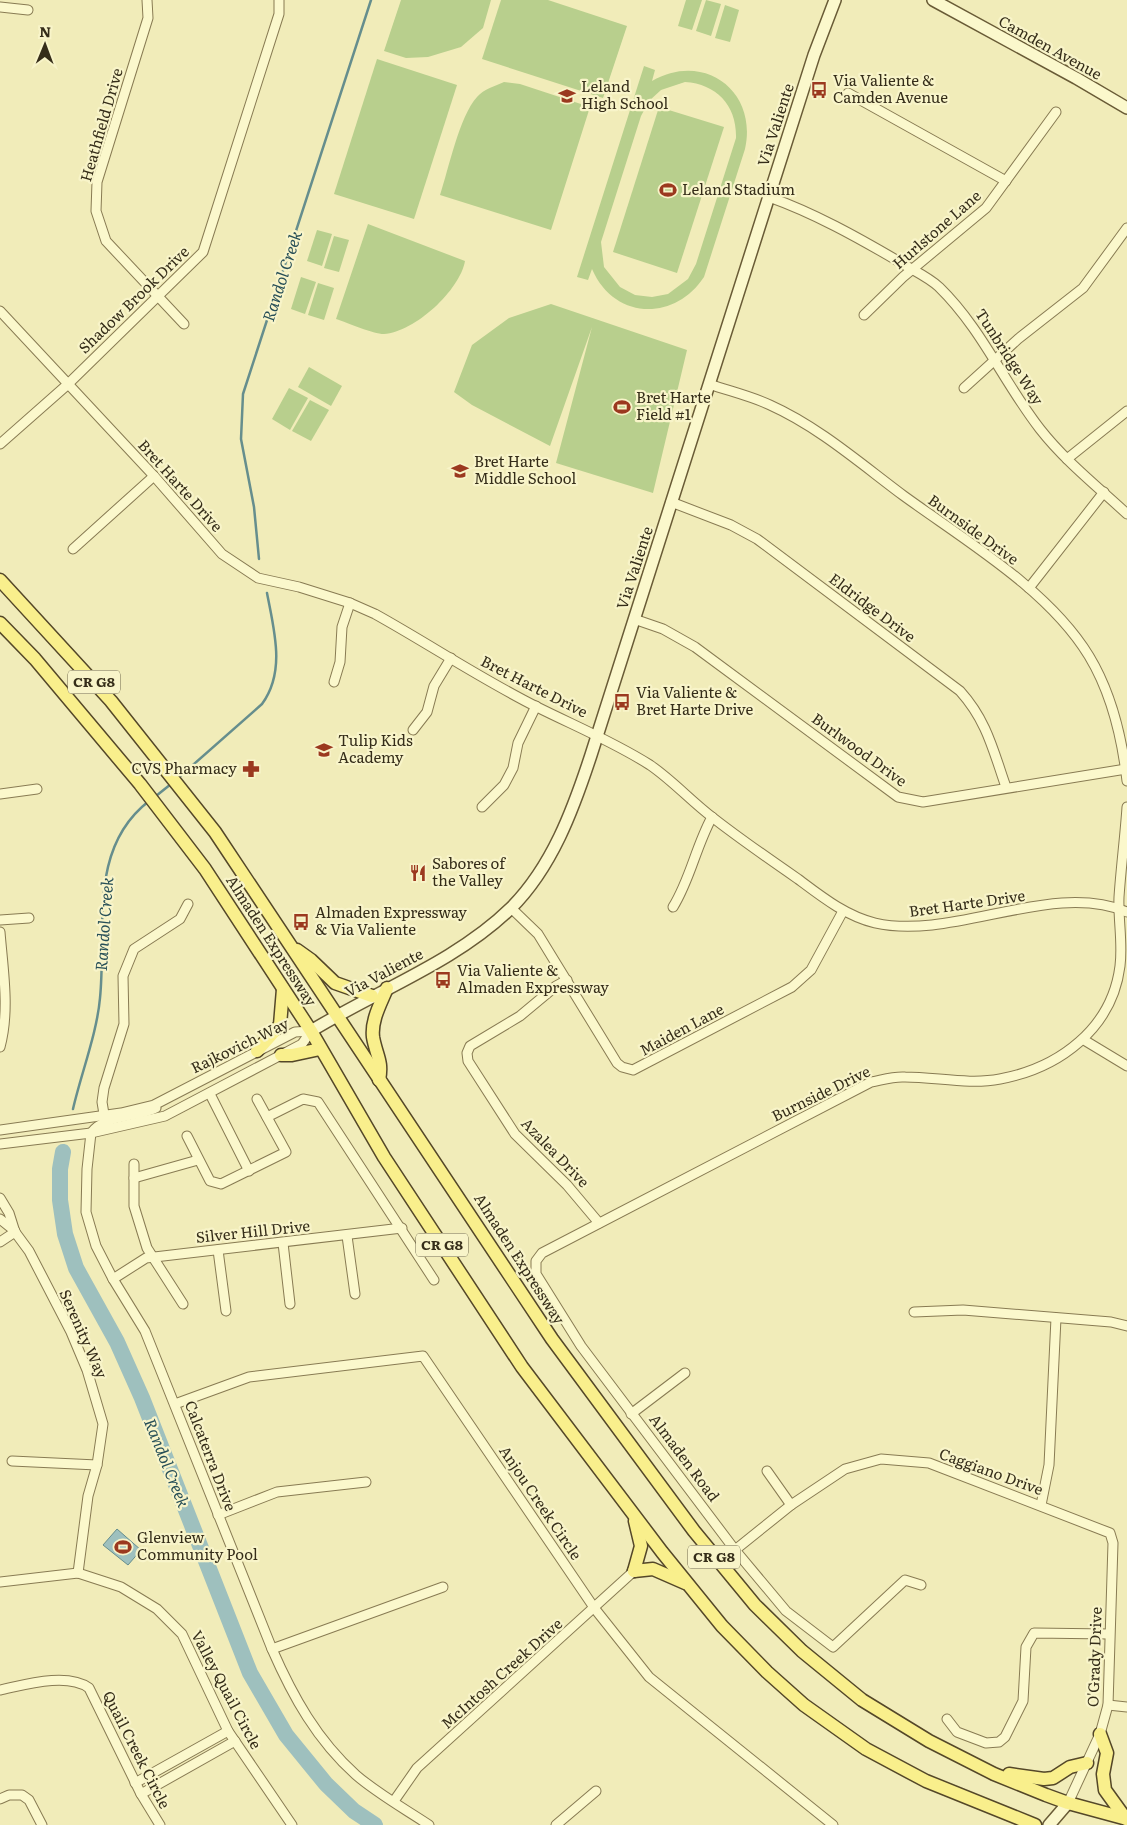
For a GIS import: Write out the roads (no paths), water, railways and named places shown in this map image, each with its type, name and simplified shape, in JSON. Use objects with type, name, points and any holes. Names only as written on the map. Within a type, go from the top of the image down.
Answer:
[{"type":"main road","name":"Almaden Expressway","points":[[0,580],[112,701],[180,785],[215,832],[552,1339],[694,1531],[755,1605],[802,1650],[862,1700],[929,1741],[994,1774],[1068,1803],[1126,1819]]},
{"type":"main road","name":"Almaden Expressway","points":[[0,623],[35,659],[145,791],[205,869],[311,1031],[384,1158],[522,1366],[633,1514],[722,1626],[767,1672],[804,1705],[836,1729],[901,1768],[1035,1825]]},
{"type":"main road","points":[[292,947],[311,960],[335,983],[372,996]]},
{"type":"main road","points":[[380,1080],[382,1066],[373,1039],[373,1028],[387,988]]},
{"type":"main road","points":[[257,1051],[280,1025],[283,989]]},
{"type":"main road","points":[[281,1055],[292,1055],[320,1049]]},
{"type":"main road","points":[[633,1514],[642,1546],[634,1571],[653,1568],[688,1584]]},
{"type":"main road","points":[[1100,1734],[1107,1753],[1103,1774],[1105,1790],[1126,1819]]},
{"type":"main road","points":[[994,1774],[1015,1774],[1044,1779],[1053,1778],[1070,1766],[1087,1763]]},
{"type":"main road","points":[[997,1810],[1004,1825]]},
{"type":"street","name":"Heathfield Drive","points":[[147,0],[148,18],[97,182],[96,211],[106,240],[157,298],[184,324]]},
{"type":"street","name":"Shadow Brook Drive","points":[[0,444],[67,385],[203,252],[279,14],[279,0]]},
{"type":"street","name":"Via Valiente","points":[[311,1031],[337,1015],[446,957],[479,936],[511,908],[541,869],[567,822],[597,735],[814,56],[835,0]]},
{"type":"street","name":"Camden Avenue","points":[[933,0],[1127,108]]},
{"type":"street","points":[[0,7],[28,10]]},
{"type":"street","points":[[848,93],[1006,181]]},
{"type":"street","name":"Hurlstone Lane","points":[[864,315],[913,269],[986,208],[1056,112]]},
{"type":"street","name":"Tunbridge Way","points":[[769,197],[797,207],[855,236],[913,269],[938,286],[965,313],[1039,428],[1067,459],[1127,514]]},
{"type":"street","points":[[964,388],[1018,339],[1083,288],[1127,228]]},
{"type":"street","name":"Bret Harte Drive","points":[[0,311],[67,385],[154,476],[222,554],[258,578],[299,587],[350,603],[375,614],[536,706],[597,735],[652,766],[712,817],[843,911],[874,923],[902,926],[935,924],[1046,906],[1080,903],[1108,905],[1123,911]]},
{"type":"street","name":"Burnside Drive","points":[[709,384],[770,405],[819,433],[1029,588],[1069,628],[1088,656],[1112,707],[1127,781]]},
{"type":"street","points":[[1067,459],[1127,411]]},
{"type":"street","points":[[73,549],[154,476]]},
{"type":"street","points":[[1029,588],[1104,492]]},
{"type":"street","name":"Eldridge Drive","points":[[671,502],[731,525],[756,539],[960,691],[984,723],[1006,787]]},
{"type":"street","points":[[334,682],[340,662],[342,627],[350,603]]},
{"type":"street","name":"Burlwood Drive","points":[[634,619],[663,629],[695,647],[898,797],[923,802],[1126,769]]},
{"type":"street","points":[[413,730],[427,712],[434,686],[451,658]]},
{"type":"street","points":[[482,807],[495,795],[508,776],[524,730],[536,706]]},
{"type":"street","points":[[0,794],[36,788]]},
{"type":"street","name":"Burnside Drive","points":[[534,1267],[542,1253],[872,1082],[903,1076],[998,1080],[1043,1066],[1084,1040],[1098,1022],[1116,984],[1120,964],[1127,807]]},
{"type":"street","points":[[673,908],[681,895],[703,833],[712,817]]},
{"type":"street","points":[[104,1114],[102,1102],[104,1088],[124,1024],[123,976],[134,949],[180,919],[188,904]]},
{"type":"street","name":"Maiden Lane","points":[[511,908],[538,934],[617,1063],[627,1069],[639,1069],[792,987],[811,970],[843,911]]},
{"type":"street","points":[[0,920],[29,918]]},
{"type":"street","points":[[0,932],[5,1030],[0,1048]]},
{"type":"street","name":"Azalea Drive","points":[[567,980],[556,986],[520,1016],[470,1046],[467,1053],[468,1061],[515,1134],[567,1185],[599,1223]]},
{"type":"street","name":"Rajkovich Way","points":[[0,1130],[154,1105],[295,1032],[311,1031]]},
{"type":"street","name":"Rajkovich Way","points":[[0,1144],[91,1133],[165,1116],[302,1044],[311,1031]]},
{"type":"street","points":[[1084,1040],[1127,1066]]},
{"type":"street","points":[[210,1094],[249,1172]]},
{"type":"street","points":[[187,1136],[210,1181],[221,1184],[249,1172],[286,1152],[258,1099]]},
{"type":"street","points":[[267,1117],[303,1099],[318,1102],[402,1228],[434,1280]]},
{"type":"street","points":[[70,1119],[91,1133],[101,1123],[145,1113],[156,1108],[164,1100]]},
{"type":"street","name":"Calcaterra Drive","points":[[91,1133],[87,1169],[86,1212],[96,1246],[113,1279],[145,1331],[272,1649],[293,1696],[320,1736],[357,1776],[429,1825]]},
{"type":"street","points":[[134,1178],[198,1160]]},
{"type":"street","points":[[134,1164],[134,1206],[148,1248],[183,1304]]},
{"type":"street","name":"Serenity Way","points":[[0,1198],[10,1214],[16,1232],[29,1252],[66,1324],[87,1370],[102,1424],[97,1465],[88,1496],[78,1573]]},
{"type":"street","name":"Serenity Way","points":[[0,1219],[16,1232]]},
{"type":"street","name":"Silver Hill Drive","points":[[113,1279],[146,1258],[347,1236],[402,1228]]},
{"type":"street","points":[[0,1242],[16,1232]]},
{"type":"street","points":[[347,1236],[355,1294]]},
{"type":"street","points":[[283,1243],[290,1304]]},
{"type":"street","points":[[218,1250],[226,1310]]},
{"type":"street","name":"Almaden Road","points":[[534,1267],[540,1281],[581,1346],[735,1550],[786,1611],[833,1647],[905,1580],[921,1585]]},
{"type":"street","points":[[914,1312],[963,1310],[1127,1326]]},
{"type":"street","points":[[1041,1505],[1049,1465],[1056,1318]]},
{"type":"street","name":"Anjou Creek Circle","points":[[175,1404],[248,1377],[423,1356],[595,1609],[649,1677],[833,1825]]},
{"type":"street","points":[[631,1414],[684,1373]]},
{"type":"street","name":"Caggiano Drive","points":[[735,1550],[791,1505],[845,1468],[881,1459],[929,1463],[1110,1533]]},
{"type":"street","points":[[12,1461],[97,1465]]},
{"type":"street","points":[[767,1471],[791,1505]]},
{"type":"street","points":[[218,1515],[277,1492],[366,1482]]},
{"type":"street","name":"O'Grady Drive","points":[[1068,1803],[1100,1734],[1108,1705],[1113,1543],[1110,1533]]},
{"type":"street","name":"McIntosh Creek Drive","points":[[394,1801],[417,1768],[595,1609],[634,1571]]},
{"type":"street","name":"Valley Quail Circle","points":[[0,1582],[78,1573],[121,1587],[157,1609],[182,1634],[228,1730],[292,1825]]},
{"type":"street","points":[[272,1649],[443,1587]]},
{"type":"street","points":[[947,1719],[958,1732],[986,1743],[999,1742],[1010,1730],[1023,1701],[1026,1648],[1034,1633],[1109,1634]]},
{"type":"street","name":"Quail Creek Circle","points":[[0,1690],[38,1682],[83,1684],[89,1688],[135,1783],[160,1825]]},
{"type":"street","points":[[1108,1705],[1127,1707]]},
{"type":"street","points":[[135,1783],[228,1730]]},
{"type":"street","points":[[141,1794],[235,1742]]},
{"type":"street","points":[[556,1825],[596,1790]]},
{"type":"street","points":[[0,1799],[9,1795],[22,1795],[28,1800],[42,1825]]},
{"type":"street","points":[[1049,1825],[1068,1803]]},
{"type":"street","points":[[1061,1825],[1068,1803]]},
{"type":"water","name":"Glenview Community Pool","points":[[117,1529],[141,1550],[128,1565],[103,1545]]},
{"type":"waterway","name":"Randol Creek","points":[[259,559],[254,507],[241,439],[243,394],[371,0]]},
{"type":"waterway","name":"Randol Creek","points":[[177,779],[262,704],[269,691],[274,678],[276,650],[273,621],[267,593]]},
{"type":"waterway","name":"Randol Creek","points":[[156,796],[171,784]]},
{"type":"waterway","name":"Randol Creek","points":[[73,1109],[92,1039],[100,998],[102,918],[108,866],[116,842],[129,820],[149,801]]},
{"type":"waterway","name":"Randol Creek","points":[[63,1152],[60,1169],[60,1200],[65,1234],[76,1268],[117,1342],[142,1398],[250,1673],[286,1735],[326,1784],[354,1811],[375,1825]]},
{"type":"place","name":"Via Valiente & Camden Avenue","points":[[819,90]]},
{"type":"place","name":"Leland High School","points":[[567,96]]},
{"type":"place","name":"Leland Stadium","points":[[668,190]]},
{"type":"place","name":"Bret Harte Field #1","points":[[622,407]]},
{"type":"place","name":"Bret Harte Middle School","points":[[460,471]]},
{"type":"place","name":"Via Valiente & Bret Harte Drive","points":[[622,702]]},
{"type":"place","name":"Tulip Kids Academy","points":[[324,750]]},
{"type":"place","name":"CVS Pharmacy","points":[[251,769]]},
{"type":"place","name":"Sabores of the Valley","points":[[418,873]]},
{"type":"place","name":"Almaden Expressway & Via Valiente","points":[[301,922]]},
{"type":"place","name":"Via Valiente & Almaden Expressway","points":[[443,980]]},
{"type":"place","name":"Glenview Community Pool","points":[[123,1547]]}]
